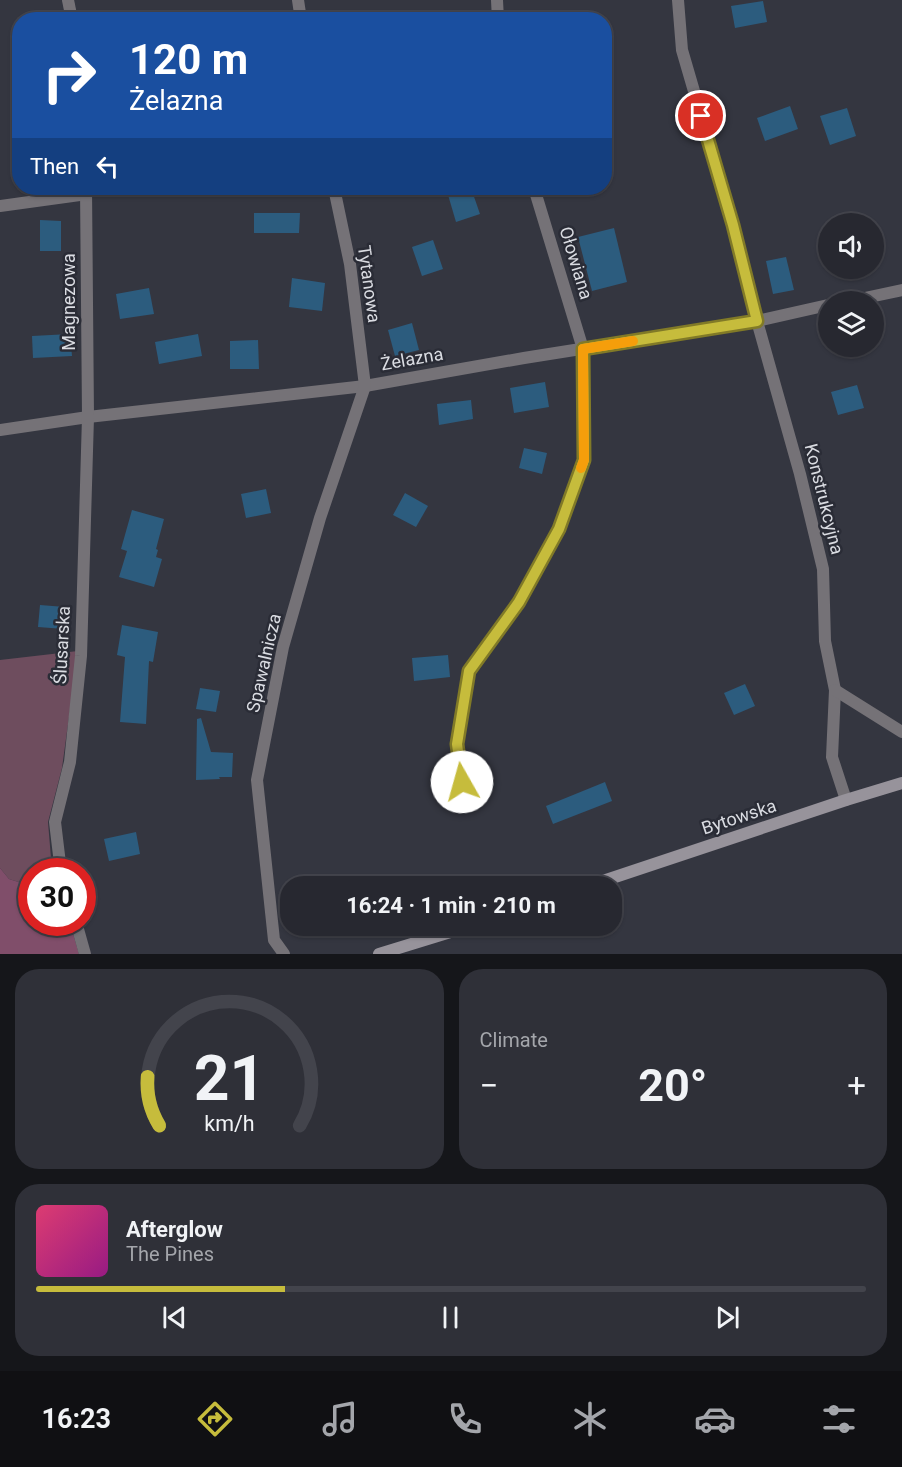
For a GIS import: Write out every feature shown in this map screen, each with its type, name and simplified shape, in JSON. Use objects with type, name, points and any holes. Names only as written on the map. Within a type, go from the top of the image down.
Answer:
[{"type":"main road","name":"Bytowska","points":[[618,876],[902,783]]},
{"type":"main road","points":[[379,954],[438,936]]},
{"type":"street","name":"Konstrukcyjna","points":[[678,0],[682,50],[733,225],[824,568],[825,641],[835,690],[832,757],[846,800]]},
{"type":"street","points":[[0,206],[64,195]]},
{"type":"street","name":"Magnezowa","points":[[87,195],[88,417]]},
{"type":"street","name":"Tytanowa","points":[[335,195],[350,264],[365,386]]},
{"type":"street","name":"Ołowiana","points":[[462,782],[457,744],[469,671],[519,602],[559,529],[584,460],[583,349],[536,195]]},
{"type":"street","points":[[884,294],[902,290]]},
{"type":"street","name":"Żelazna","points":[[0,430],[88,417],[365,386],[757,321],[818,308]]},
{"type":"street","name":"Spawalnicza","points":[[284,954],[274,940],[257,780],[283,647],[320,518],[365,386]]},
{"type":"street","name":"Ślusarska","points":[[60,858],[55,822],[70,762],[81,656],[88,417]]},
{"type":"street","points":[[835,690],[902,732]]},
{"type":"street","points":[[80,936],[85,954]]},
{"type":"shaded area","points":[[78,651],[62,768],[48,822],[51,858],[18,858],[18,882],[9,879],[0,868],[0,660]]},
{"type":"shaded area","points":[[0,868],[9,879],[18,882],[18,936],[74,936],[79,954],[0,954]]},
{"type":"building","points":[[763,1],[767,22],[735,28],[731,6]]},
{"type":"building","points":[[790,106],[798,129],[765,141],[757,118]]},
{"type":"building","points":[[847,108],[856,136],[830,145],[820,116]]},
{"type":"building","points":[[448,195],[473,195],[480,214],[456,222]]},
{"type":"building","points":[[254,213],[300,213],[299,233],[254,233]]},
{"type":"building","points":[[40,220],[61,221],[61,251],[40,251]]},
{"type":"building","points":[[614,228],[627,282],[592,291],[578,237]]},
{"type":"building","points":[[433,240],[443,269],[422,276],[412,247]]},
{"type":"building","points":[[786,257],[794,290],[773,294],[766,261]]},
{"type":"building","points":[[292,278],[325,283],[322,311],[289,307]]},
{"type":"building","points":[[149,288],[154,314],[120,319],[116,294]]},
{"type":"building","points":[[412,323],[419,350],[395,356],[388,330]]},
{"type":"building","points":[[70,334],[72,356],[33,358],[32,336]]},
{"type":"building","points":[[198,334],[202,356],[159,364],[155,342]]},
{"type":"building","points":[[258,340],[259,369],[230,369],[230,341]]},
{"type":"building","points":[[545,382],[549,407],[514,413],[510,388]]},
{"type":"building","points":[[857,385],[864,408],[838,415],[831,392]]},
{"type":"building","points":[[471,400],[473,419],[439,425],[437,404]]},
{"type":"building","points":[[524,448],[547,453],[542,474],[519,468]]},
{"type":"building","points":[[266,489],[271,513],[246,518],[241,494]]},
{"type":"building","points":[[405,493],[428,506],[416,527],[393,515]]},
{"type":"building","points":[[132,510],[164,519],[156,549],[158,550],[156,557],[162,559],[154,587],[119,577],[127,551],[121,549]]},
{"type":"building","points":[[40,605],[65,607],[64,629],[38,627]]},
{"type":"building","points":[[122,625],[158,632],[153,662],[149,661],[146,724],[120,722],[125,657],[117,655]]},
{"type":"building","points":[[448,655],[450,677],[414,681],[412,658]]},
{"type":"building","points":[[745,684],[755,706],[734,715],[724,693]]},
{"type":"building","points":[[200,688],[220,691],[216,712],[196,709]]},
{"type":"building","points":[[201,718],[211,752],[233,753],[232,777],[196,780],[197,719]]},
{"type":"building","points":[[605,782],[612,801],[553,824],[546,806]]},
{"type":"building","points":[[136,832],[140,854],[109,861],[104,839]]},
{"type":"slow traffic","points":[[581,468],[584,460],[583,349],[633,341]]},
{"type":"route","points":[[462,782],[457,744],[469,671],[519,602],[559,529],[584,460],[583,349],[757,321],[733,225],[701,116]]}]
